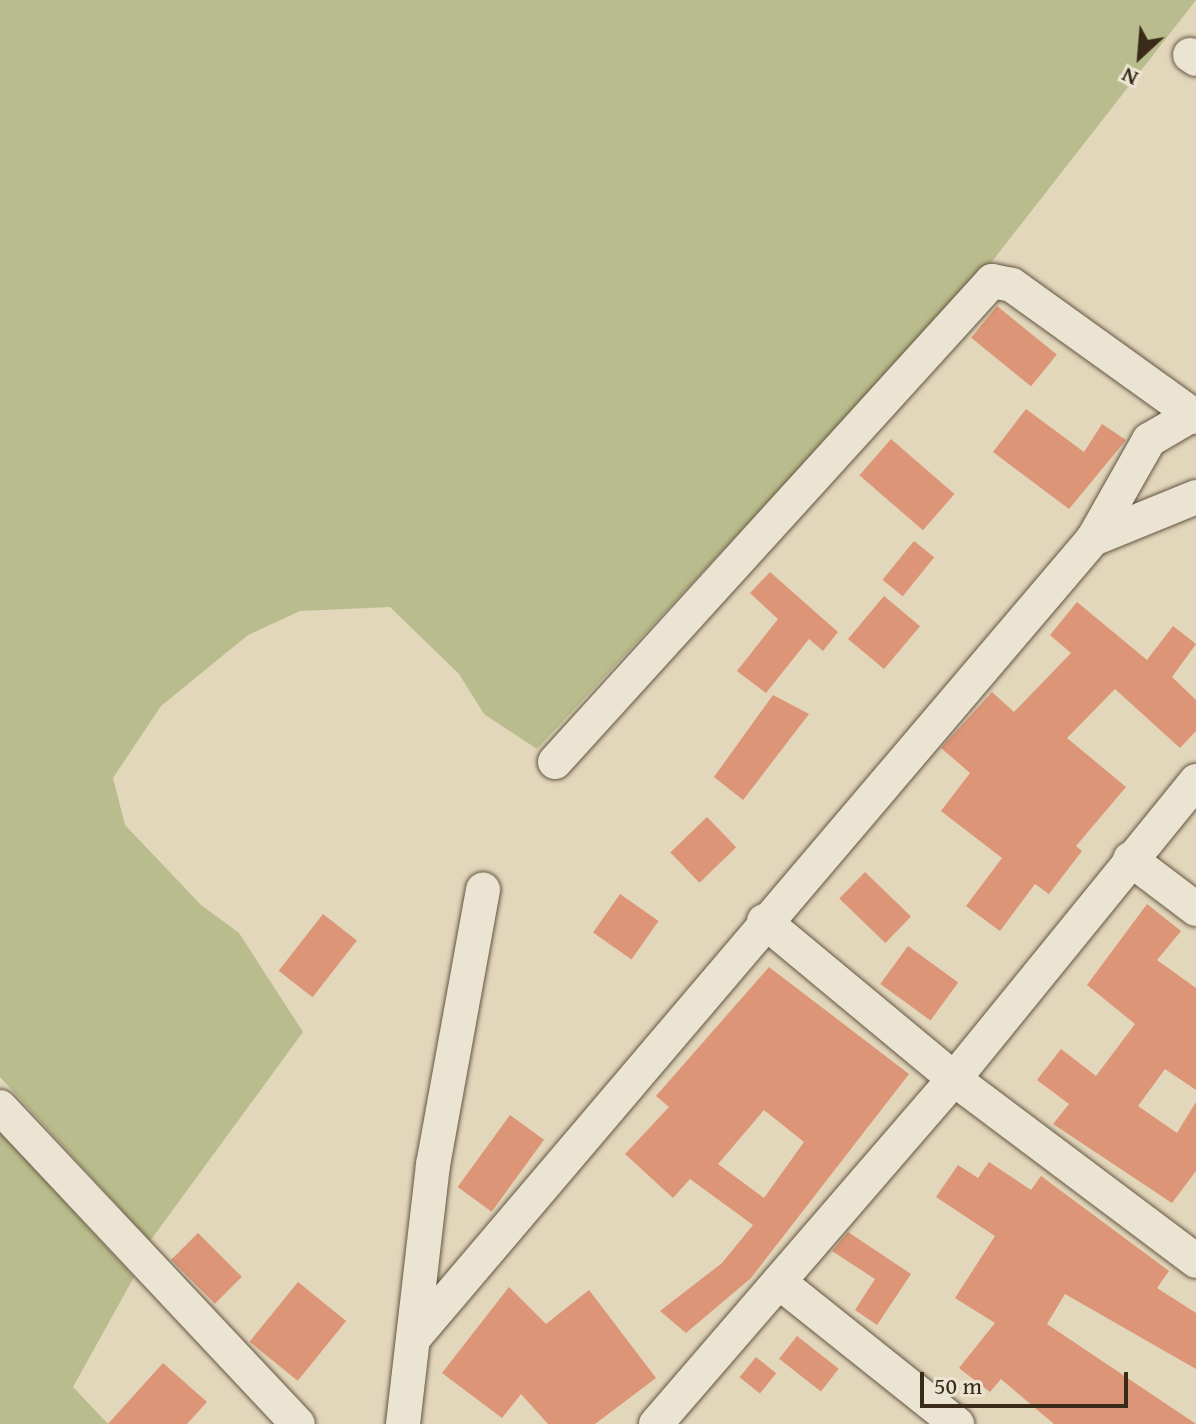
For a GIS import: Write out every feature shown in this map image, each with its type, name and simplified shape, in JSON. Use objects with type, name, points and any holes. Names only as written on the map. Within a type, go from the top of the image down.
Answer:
[{"type":"street","points":[[413,1339],[764,921],[1093,539],[1149,440],[1194,416],[1012,285],[992,281],[555,762]]},
{"type":"street","points":[[1093,539],[1196,497]]},
{"type":"street","points":[[656,1424],[954,1079],[1196,781]]},
{"type":"street","points":[[1130,859],[1196,909]]},
{"type":"street","points":[[403,1424],[433,1165],[483,890]]},
{"type":"street","points":[[764,921],[954,1079],[1196,1261]]},
{"type":"street","points":[[0,1107],[298,1424]]},
{"type":"street","points":[[779,1282],[957,1424]]},
{"type":"green space","points":[[0,0],[1196,0],[990,264],[537,749],[484,714],[459,674],[390,607],[300,611],[248,635],[161,706],[113,778],[125,825],[201,905],[239,933],[303,1032],[150,1241],[0,1077]]},
{"type":"green space","points":[[0,1132],[134,1277],[73,1387],[108,1424],[0,1424]]},
{"type":"building","points":[[997,306],[1057,354],[1031,386],[971,338]]},
{"type":"building","points":[[1026,409],[1084,452],[1102,424],[1126,440],[1069,509],[993,452]]},
{"type":"building","points":[[891,439],[954,494],[923,530],[860,475]]},
{"type":"building","points":[[914,541],[934,557],[903,596],[883,580]]},
{"type":"building","points":[[770,572],[838,632],[823,651],[809,639],[766,693],[737,671],[778,619],[750,593]]},
{"type":"building","points":[[884,596],[920,626],[884,669],[848,639]]},
{"type":"building","points":[[1077,602],[1147,660],[1173,626],[1196,644],[1172,677],[1196,700],[1196,731],[1180,748],[1115,689],[1067,738],[1126,787],[1076,846],[1082,851],[1049,894],[1035,884],[1000,931],[966,906],[1002,858],[941,811],[970,773],[941,748],[992,692],[1014,712],[1071,653],[1050,635]]},
{"type":"building","points":[[773,695],[809,714],[743,800],[714,777]]},
{"type":"building","points":[[707,817],[736,847],[699,883],[670,852]]},
{"type":"building","points":[[865,872],[911,916],[885,943],[839,899]]},
{"type":"building","points":[[620,894],[659,921],[632,959],[593,933]]},
{"type":"building","points":[[1147,904],[1181,931],[1157,960],[1196,988],[1196,1090],[1165,1069],[1138,1106],[1177,1133],[1196,1102],[1196,1171],[1172,1203],[1053,1124],[1069,1104],[1037,1080],[1061,1049],[1096,1076],[1135,1024],[1087,985]]},
{"type":"building","points":[[323,914],[357,940],[313,997],[279,971]]},
{"type":"building","points":[[908,946],[958,982],[931,1020],[880,984]]},
{"type":"building","points":[[769,967],[909,1074],[751,1278],[686,1333],[660,1311],[722,1263],[753,1225],[690,1179],[673,1198],[625,1154],[669,1107],[656,1096]],"holes":[[[764,1110],[804,1142],[764,1198],[718,1164]]]},
{"type":"building","points":[[510,1115],[544,1140],[492,1212],[458,1187]]},
{"type":"building","points":[[989,1162],[1031,1190],[1041,1176],[1169,1271],[1157,1288],[1196,1313],[1196,1369],[1065,1294],[1047,1324],[1196,1424],[1054,1424],[1001,1379],[990,1392],[959,1368],[995,1323],[955,1298],[995,1236],[936,1197],[958,1165],[978,1178]]},
{"type":"building","points":[[848,1232],[911,1274],[877,1325],[855,1310],[875,1279],[832,1251]]},
{"type":"building","points":[[198,1233],[242,1277],[215,1304],[171,1260]]},
{"type":"building","points":[[298,1282],[346,1321],[298,1381],[250,1342]]},
{"type":"building","points":[[509,1287],[546,1324],[589,1290],[656,1378],[595,1424],[548,1424],[521,1394],[502,1418],[442,1373]]},
{"type":"building","points":[[797,1336],[839,1369],[821,1391],[779,1359]]},
{"type":"building","points":[[756,1357],[776,1373],[760,1394],[740,1377]]},
{"type":"building","points":[[163,1363],[207,1402],[187,1424],[108,1424]]}]
